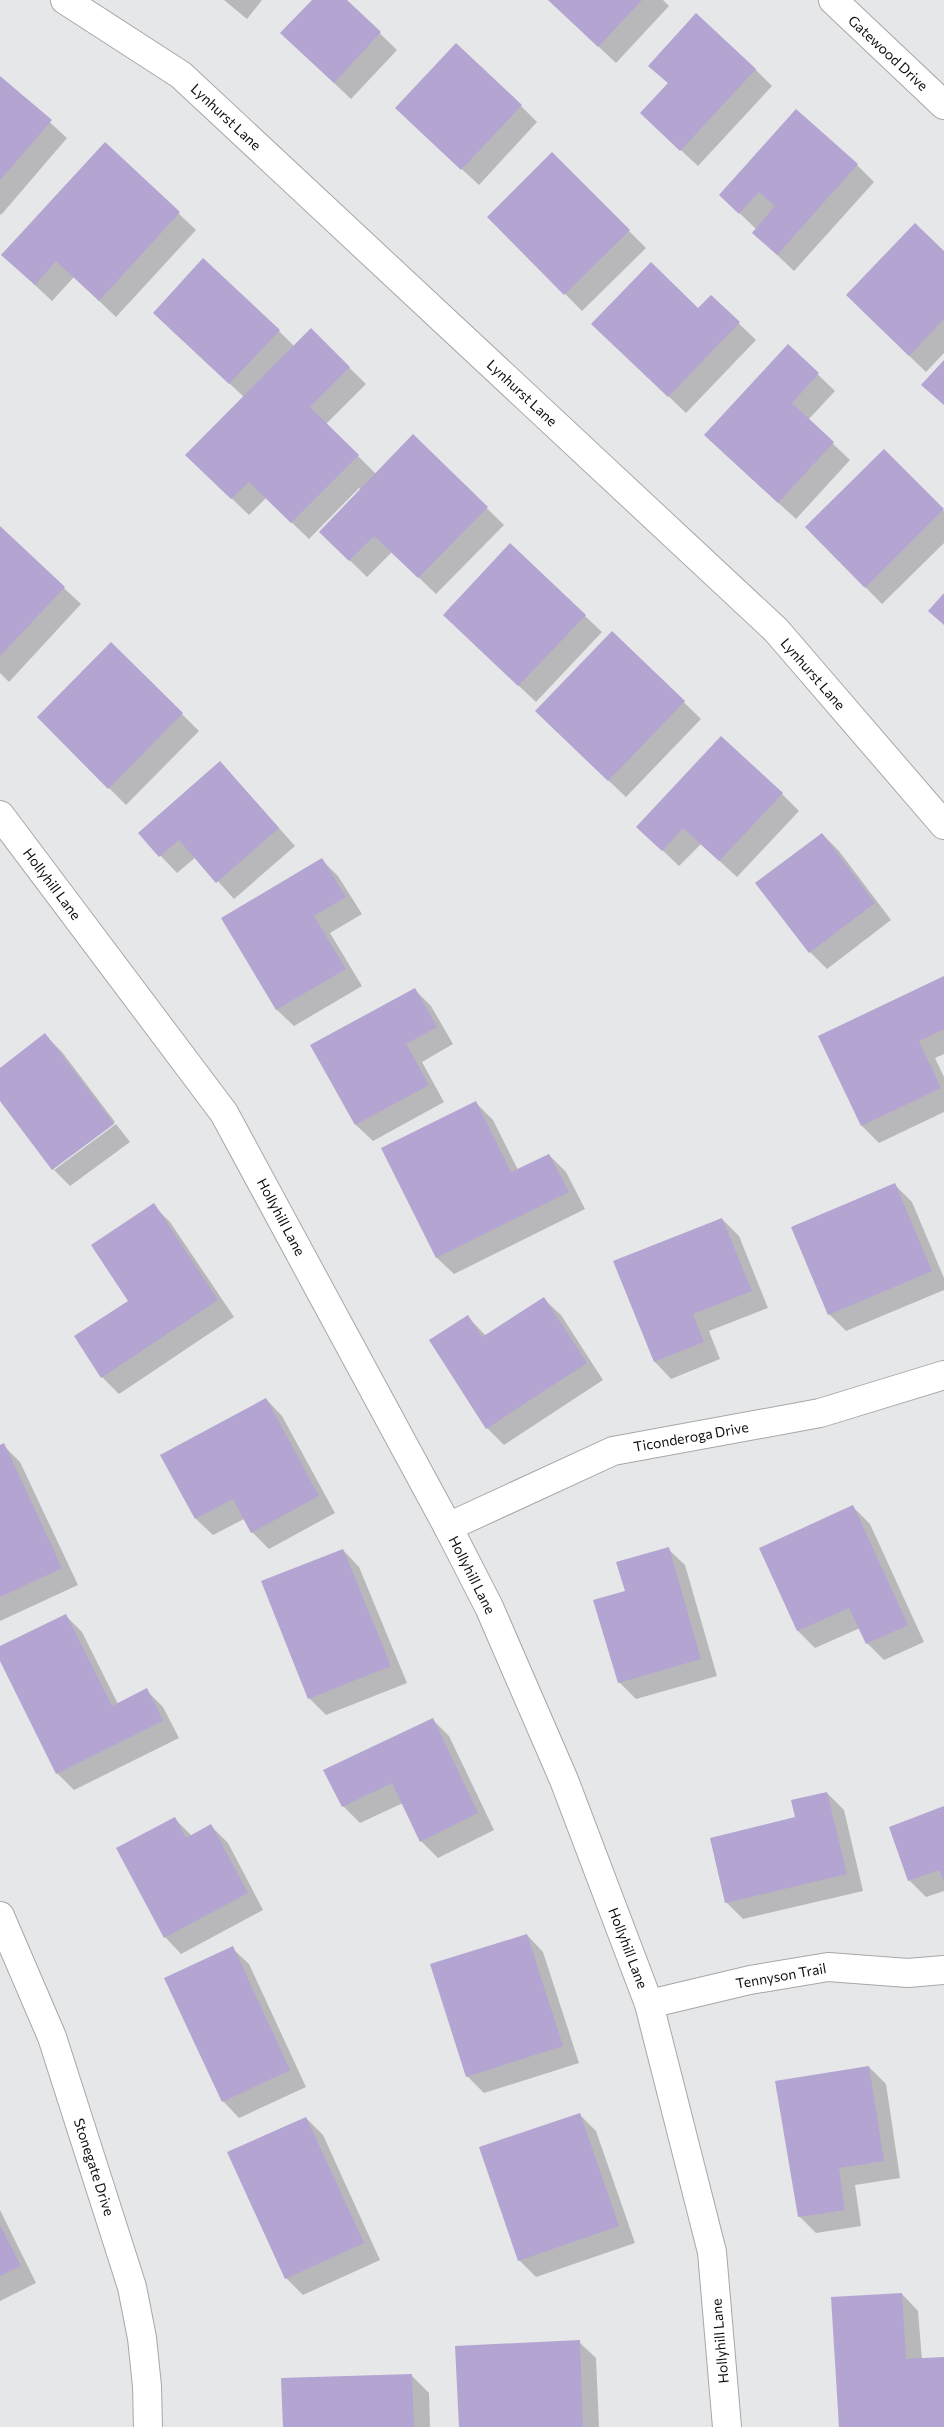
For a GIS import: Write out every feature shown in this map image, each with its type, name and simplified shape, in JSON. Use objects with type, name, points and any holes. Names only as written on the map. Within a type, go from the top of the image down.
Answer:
[{"type":"street","name":"Lynhurst Lane","points":[[65,0],[181,76],[776,630],[944,825]]},
{"type":"street","name":"Gatewood Drive","points":[[833,0],[944,105]]},
{"type":"street","name":"Hollyhill Lane","points":[[0,815],[224,1113],[489,1607],[564,1780],[649,2004],[712,2252],[726,2427]]},
{"type":"street","name":"Ticonderoga Drive","points":[[448,1528],[613,1451],[820,1413],[944,1375]]},
{"type":"street","name":"Stonegate Drive","points":[[0,1916],[52,2037],[132,2288],[142,2338],[147,2386],[148,2427]]},
{"type":"street","name":"Tennyson Trail","points":[[649,2004],[750,1980],[828,1967],[908,1973],[944,1970]]},
{"type":"building","points":[[312,0],[347,0],[381,32],[334,83],[280,33]]},
{"type":"building","points":[[548,0],[642,0],[598,47]]},
{"type":"building","points":[[696,13],[756,69],[680,151],[640,113],[668,83],[648,66]]},
{"type":"building","points":[[456,43],[522,105],[461,170],[395,108]]},
{"type":"building","points":[[0,76],[52,120],[0,180]]},
{"type":"building","points":[[796,109],[858,164],[777,255],[752,233],[775,206],[759,192],[739,214],[719,195]]},
{"type":"building","points":[[105,142],[180,212],[99,301],[56,261],[35,285],[1,255]]},
{"type":"building","points":[[552,152],[630,230],[564,295],[487,217]]},
{"type":"building","points":[[915,223],[944,251],[944,319],[909,356],[846,295]]},
{"type":"building","points":[[203,258],[280,330],[229,384],[153,313]]},
{"type":"building","points":[[651,262],[698,308],[711,295],[740,322],[668,397],[591,324]]},
{"type":"building","points":[[311,328],[350,367],[310,407],[359,455],[291,523],[249,482],[231,499],[185,455]]},
{"type":"building","points":[[788,344],[819,373],[792,403],[834,442],[778,503],[704,435]]},
{"type":"building","points":[[944,360],[944,405],[921,385]]},
{"type":"building","points":[[413,434],[488,507],[418,578],[374,536],[349,561],[319,532]]},
{"type":"building","points":[[884,449],[944,509],[865,588],[805,527]]},
{"type":"building","points":[[0,526],[65,587],[0,656]]},
{"type":"building","points":[[510,543],[586,615],[518,686],[443,615]]},
{"type":"building","points":[[944,593],[944,625],[928,611]]},
{"type":"building","points":[[612,631],[685,701],[608,781],[535,711]]},
{"type":"building","points":[[111,642],[183,713],[108,789],[37,717]]},
{"type":"building","points":[[721,736],[783,793],[719,861],[683,828],[662,851],[636,827]]},
{"type":"building","points":[[220,761],[279,828],[216,883],[179,840],[159,857],[138,833]]},
{"type":"building","points":[[822,833],[875,903],[809,953],[755,883]]},
{"type":"building","points":[[322,858],[346,897],[314,916],[346,969],[276,1010],[221,918]]},
{"type":"building","points":[[944,976],[944,1029],[919,1041],[941,1088],[861,1126],[818,1036]]},
{"type":"building","points":[[415,988],[437,1027],[406,1044],[429,1085],[355,1125],[310,1045]]},
{"type":"building","points":[[45,1033],[114,1124],[52,1170],[0,1101],[0,1068]]},
{"type":"building","points":[[476,1101],[511,1172],[549,1154],[569,1192],[436,1258],[381,1148]]},
{"type":"building","points":[[895,1183],[932,1271],[828,1315],[791,1227]]},
{"type":"building","points":[[154,1203],[218,1300],[101,1378],[74,1336],[128,1301],[91,1245]]},
{"type":"building","points":[[722,1218],[752,1291],[693,1314],[704,1342],[654,1362],[613,1261]]},
{"type":"building","points":[[544,1297],[587,1363],[486,1429],[429,1340],[468,1315],[482,1337]]},
{"type":"building","points":[[266,1398],[319,1496],[251,1533],[233,1499],[195,1519],[160,1455]]},
{"type":"building","points":[[4,1443],[62,1568],[0,1597],[0,1445]]},
{"type":"building","points":[[853,1505],[908,1625],[866,1644],[849,1608],[797,1631],[759,1548]]},
{"type":"building","points":[[669,1547],[701,1659],[618,1683],[593,1600],[625,1591],[616,1562]]},
{"type":"building","points":[[343,1549],[391,1666],[308,1699],[261,1581]]},
{"type":"building","points":[[66,1614],[112,1706],[147,1688],[163,1721],[56,1774],[0,1661],[0,1646]]},
{"type":"building","points":[[433,1718],[478,1813],[420,1842],[392,1783],[342,1807],[323,1770]]},
{"type":"building","points":[[827,1792],[847,1874],[725,1903],[710,1838],[795,1817],[791,1800]]},
{"type":"building","points":[[944,1806],[944,1881],[939,1870],[908,1881],[889,1827]]},
{"type":"building","points":[[175,1817],[186,1838],[211,1824],[248,1893],[164,1938],[116,1848]]},
{"type":"building","points":[[527,1934],[563,2046],[466,2077],[430,1964]]},
{"type":"building","points":[[233,1946],[290,2070],[222,2102],[164,1978]]},
{"type":"building","points":[[869,2066],[884,2161],[839,2168],[845,2210],[798,2217],[775,2081]]},
{"type":"building","points":[[580,2113],[619,2226],[518,2261],[479,2147]]},
{"type":"building","points":[[306,2117],[364,2243],[285,2279],[227,2152]]},
{"type":"building","points":[[0,2225],[21,2266],[0,2276]]},
{"type":"building","points":[[902,2293],[906,2359],[944,2357],[944,2427],[839,2427],[831,2297]]},
{"type":"building","points":[[580,2340],[583,2427],[459,2427],[455,2346]]},
{"type":"building","points":[[412,2374],[414,2427],[283,2427],[281,2378]]}]
